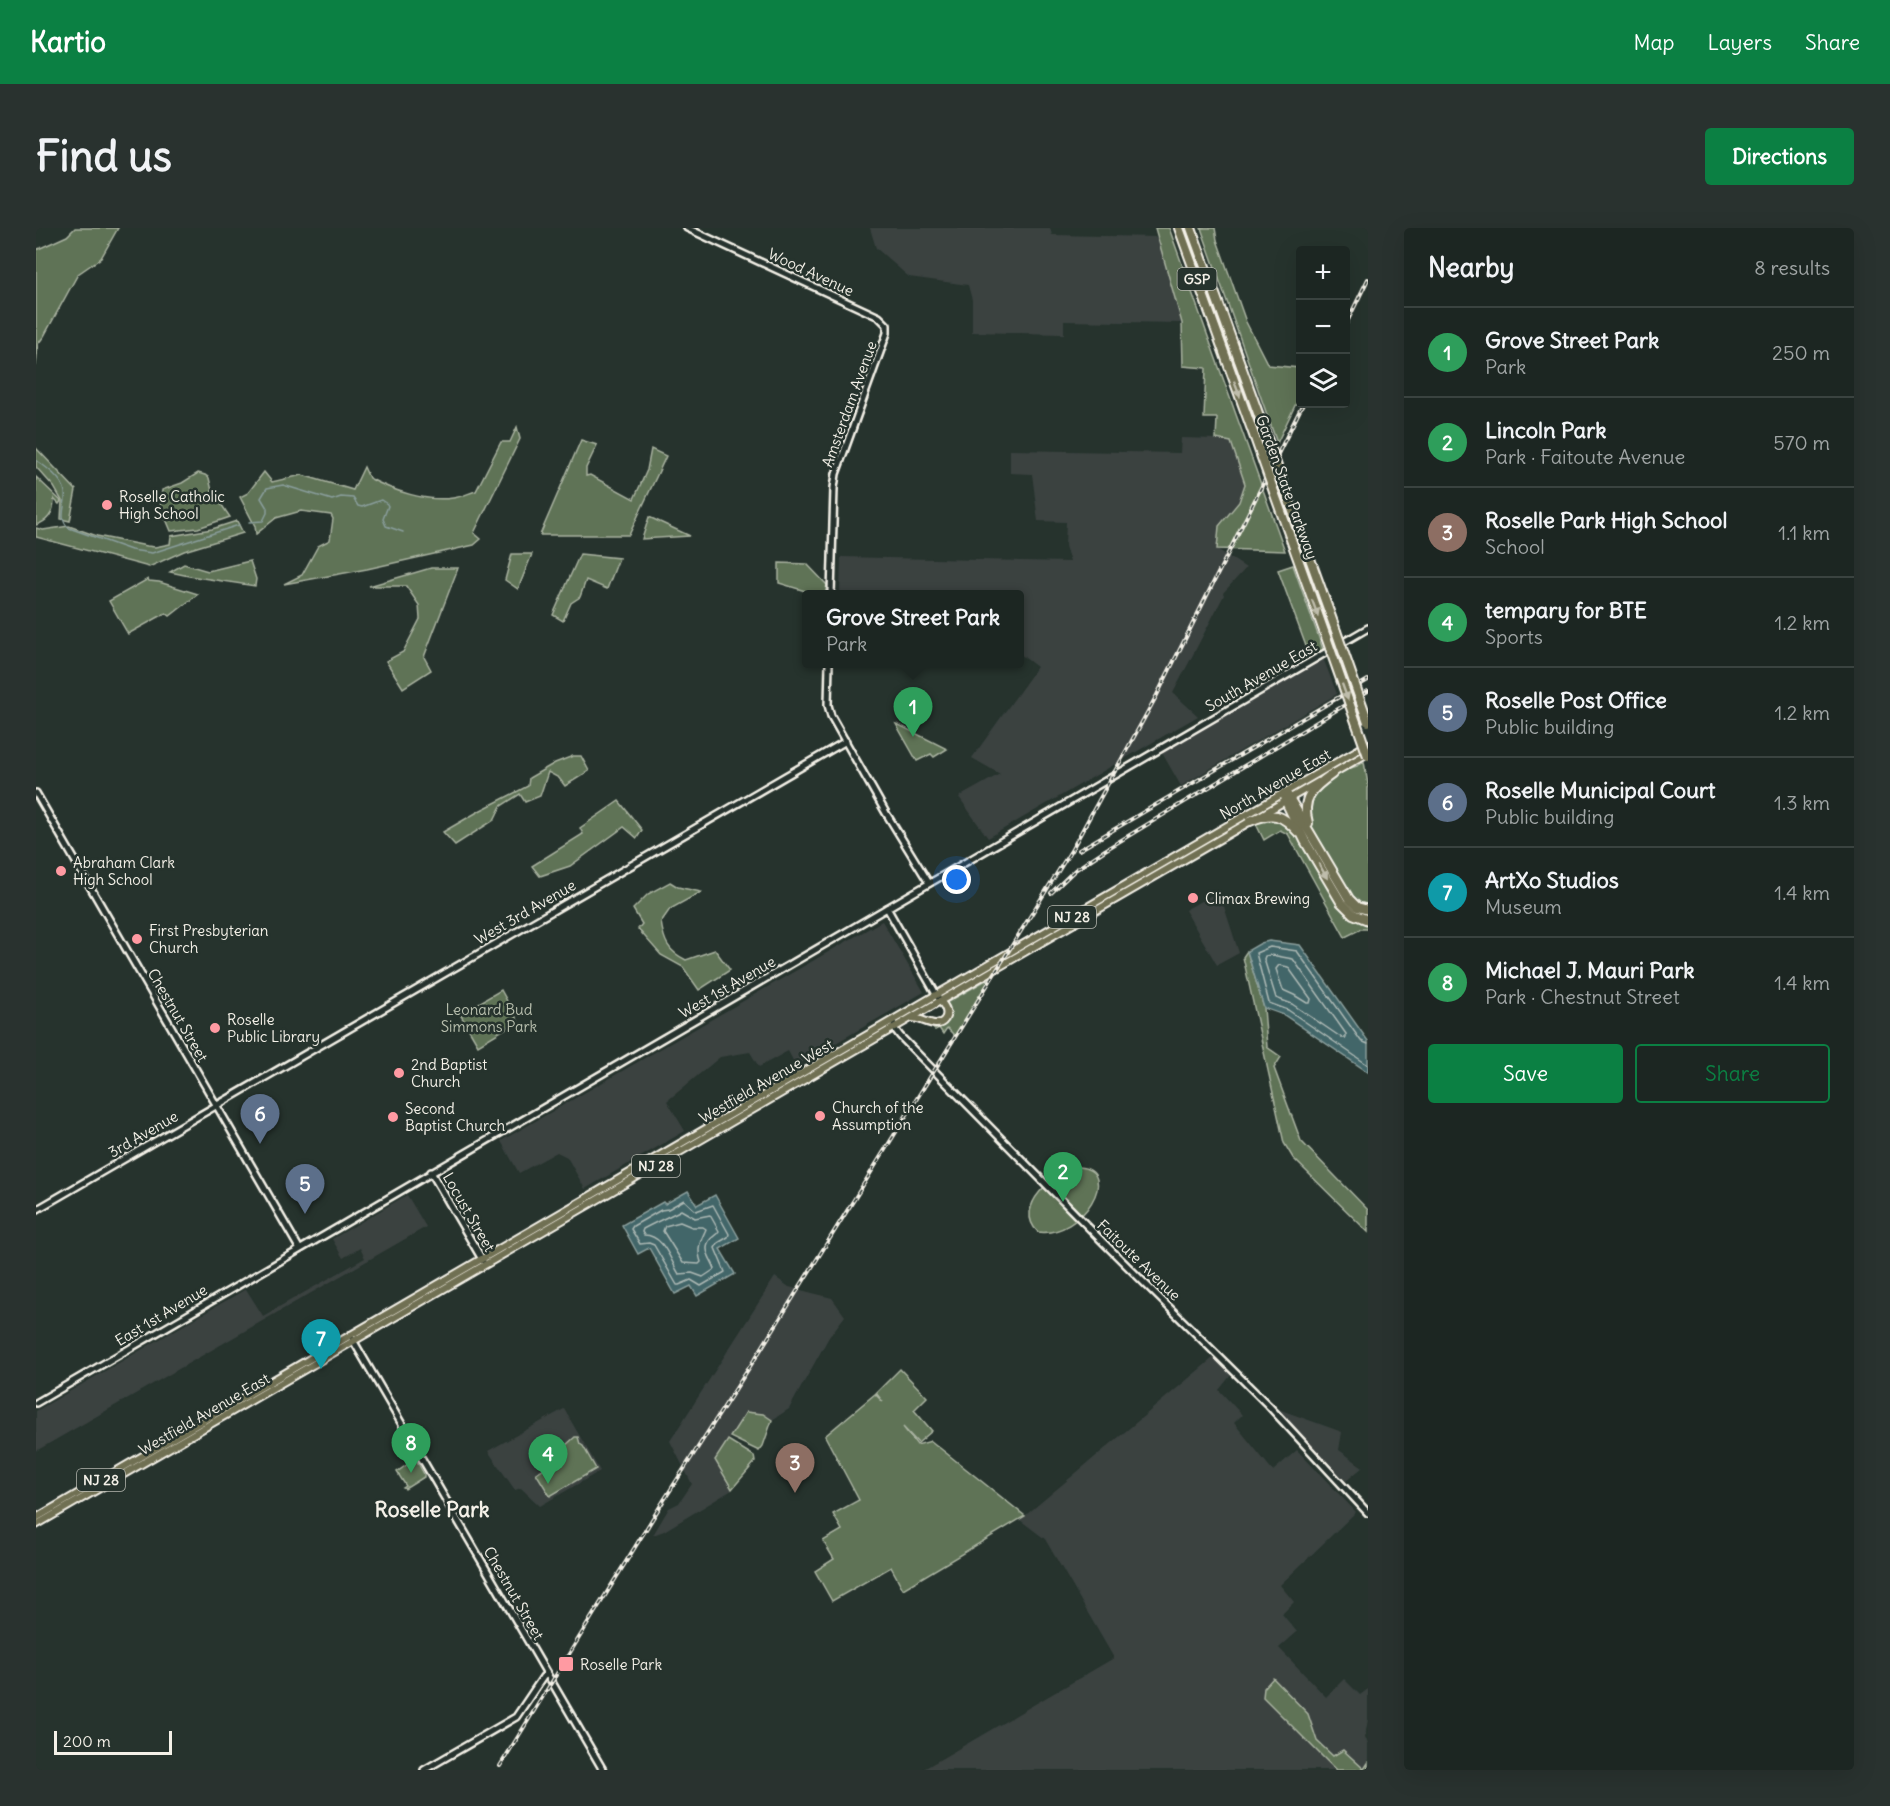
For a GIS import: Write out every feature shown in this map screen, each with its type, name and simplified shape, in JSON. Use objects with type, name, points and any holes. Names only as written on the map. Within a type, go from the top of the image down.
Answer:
[{"type":"highway","name":"Garden State Parkway","points":[[1179,228],[1368,754]]},
{"type":"highway","name":"Garden State Parkway","points":[[1191,228],[1368,722]]},
{"type":"highway","points":[[1314,839],[1306,818],[1306,801],[1312,790],[1332,774]]},
{"type":"highway","points":[[1286,797],[1351,901],[1360,908],[1368,910]]},
{"type":"highway","points":[[1286,797],[1308,845],[1346,908],[1356,916],[1368,920]]},
{"type":"highway","points":[[1250,821],[1266,815],[1278,816],[1291,825],[1308,845]]},
{"type":"main road","name":"North Avenue East","points":[[1195,849],[1250,821],[1368,744]]},
{"type":"main road","name":"North Avenue East","points":[[1195,849],[1368,754]]},
{"type":"main road","name":"Westfield Avenue West","points":[[352,1338],[649,1166],[896,1019],[938,998],[1195,849]]},
{"type":"main road","name":"Westfield Avenue West","points":[[649,1166],[894,1028],[938,998]]},
{"type":"main road","points":[[908,1019],[920,1019],[934,1024],[942,1022],[947,1012],[938,998]]},
{"type":"main road","name":"Westfield Avenue East","points":[[36,1518],[352,1338]]},
{"type":"main road","name":"Westfield Avenue East","points":[[36,1525],[352,1338]]},
{"type":"street","name":"Wood Avenue","points":[[687,228],[879,317],[886,322],[888,329]]},
{"type":"street","name":"Amsterdam Avenue","points":[[831,590],[836,474],[888,329]]},
{"type":"street","name":"South Avenue East","points":[[1166,745],[1368,628]]},
{"type":"street","points":[[830,668],[829,710],[886,813],[929,883]]},
{"type":"street","name":"West 3rd Avenue","points":[[217,1105],[846,741]]},
{"type":"street","name":"West 1st Avenue","points":[[299,1248],[1166,745]]},
{"type":"street","name":"Chestnut Street","points":[[36,793],[299,1248]]},
{"type":"street","points":[[887,908],[938,998]]},
{"type":"street","points":[[894,1028],[896,1019]]},
{"type":"street","name":"Faitoute Avenue","points":[[894,1028],[1105,1244],[1268,1405],[1368,1513]]},
{"type":"street","name":"3rd Avenue","points":[[36,1210],[217,1105]]},
{"type":"street","name":"Locust Street","points":[[431,1172],[484,1262]]},
{"type":"street","name":"East 1st Avenue","points":[[36,1402],[299,1248]]},
{"type":"street","name":"Chestnut Street","points":[[352,1338],[603,1770]]},
{"type":"street","points":[[424,1770],[516,1717],[547,1674]]},
{"type":"shaded area","points":[[870,228],[1050,228],[1052,235],[1158,237],[1182,323],[1064,321],[1064,334],[972,332],[972,300],[968,285],[909,277],[876,248]]},
{"type":"shaded area","points":[[1181,438],[1231,441],[1245,484],[1239,502],[1219,526],[1217,549],[1246,568],[1223,593],[1173,693],[1198,716],[988,838],[959,797],[1000,774],[972,758],[1037,667],[1024,657],[1024,590],[840,590],[841,557],[1070,562],[1065,546],[1066,522],[1038,521],[1032,474],[1010,473],[1010,450],[1180,453]]},
{"type":"shaded area","points":[[1323,658],[1337,694],[1181,786],[1161,751]]},
{"type":"shaded area","points":[[1219,891],[1239,953],[1217,965],[1185,910]]},
{"type":"shaded area","points":[[882,921],[924,992],[796,1066],[788,1051],[759,1067],[750,1052],[720,1057],[667,1101],[685,1131],[585,1189],[567,1157],[557,1152],[519,1173],[501,1141]]},
{"type":"shaded area","points":[[407,1195],[426,1227],[36,1451],[36,1411],[246,1289],[263,1316],[365,1258],[360,1248],[343,1258],[332,1239]]},
{"type":"shaded area","points":[[775,1277],[789,1287],[832,1298],[845,1316],[829,1337],[789,1409],[772,1420],[763,1414],[746,1412],[715,1460],[732,1490],[664,1531],[653,1535],[669,1508],[679,1503],[692,1484],[670,1441]]},
{"type":"shaded area","points":[[1213,1358],[1231,1375],[1219,1390],[1242,1415],[1234,1423],[1273,1471],[1297,1450],[1356,1512],[1280,1585],[1294,1602],[1282,1614],[1297,1632],[1279,1648],[1326,1697],[1344,1679],[1360,1695],[1368,1689],[1368,1719],[1365,1737],[1368,1743],[1368,1763],[1364,1770],[1343,1750],[1333,1756],[1317,1741],[1308,1714],[1263,1697],[1336,1770],[922,1770],[1114,1658],[1045,1539],[1020,1520]]},
{"type":"shaded area","points":[[564,1409],[600,1471],[540,1506],[521,1488],[515,1490],[488,1451]]},
{"type":"shaded area","points":[[1278,1409],[1342,1432],[1339,1450],[1363,1467],[1346,1481]]},
{"type":"green space","points":[[75,228],[118,228],[101,258],[78,274],[38,344],[36,366],[36,250],[67,236]]},
{"type":"green space","points":[[1155,228],[1169,228],[1285,551],[1217,549],[1219,526],[1239,502],[1245,484],[1231,442],[1216,439],[1217,418],[1204,418],[1206,368],[1183,366],[1182,323]]},
{"type":"green space","points":[[1201,228],[1215,228],[1217,240],[1246,322],[1268,365],[1296,368],[1296,403],[1277,443]]},
{"type":"green space","points":[[517,427],[520,439],[474,533],[481,539],[474,545],[367,569],[284,584],[302,575],[318,546],[330,540],[333,519],[331,515],[301,511],[276,518],[256,534],[255,526],[240,497],[248,493],[264,472],[272,482],[302,475],[353,490],[364,467],[369,478],[399,491],[421,497],[443,499],[459,497],[476,491],[501,442],[510,442]]},
{"type":"green space","points":[[581,440],[597,445],[586,468],[586,476],[590,475],[634,499],[647,470],[651,449],[666,456],[629,535],[540,535]]},
{"type":"green space","points":[[36,448],[76,490],[70,521],[61,519],[62,501],[54,487],[36,467]]},
{"type":"green space","points":[[198,473],[209,478],[212,491],[230,517],[198,528],[171,531],[166,519],[159,518],[162,490],[182,483]]},
{"type":"green space","points":[[36,477],[61,501],[59,504],[54,499],[50,515],[36,525]]},
{"type":"green space","points":[[649,517],[690,536],[642,539]]},
{"type":"green space","points":[[237,521],[243,533],[184,551],[149,567],[36,537],[36,528],[43,530],[69,526],[97,536],[155,547],[170,544],[171,536],[212,529]]},
{"type":"green space","points":[[512,554],[532,554],[518,589],[505,580]]},
{"type":"green space","points":[[580,554],[619,558],[607,589],[586,580],[580,597],[571,603],[563,621],[553,615]]},
{"type":"green space","points":[[250,561],[256,579],[255,586],[170,572],[184,564],[208,571]]},
{"type":"green space","points":[[779,563],[807,564],[827,585],[826,590],[802,590],[779,583]]},
{"type":"green space","points":[[1293,565],[1324,652],[1310,657],[1278,570]]},
{"type":"green space","points":[[431,568],[458,568],[424,657],[431,670],[403,688],[386,661],[403,652],[420,619],[419,605],[406,586],[369,586]]},
{"type":"green space","points":[[148,579],[198,594],[170,616],[166,613],[128,634],[109,601]]},
{"type":"green space","points":[[896,724],[947,749],[934,757],[931,754],[917,761]]},
{"type":"green space","points":[[573,756],[581,756],[589,771],[565,786],[559,778],[548,772],[540,796],[525,802],[520,794],[501,806],[494,820],[455,845],[443,832],[528,786],[529,778]]},
{"type":"green space","points":[[1364,762],[1368,784],[1368,906],[1366,906],[1368,929],[1361,929],[1345,937],[1288,834],[1280,830],[1264,840],[1256,824],[1264,818],[1273,817],[1312,833],[1305,804],[1332,774]]},
{"type":"green space","points":[[619,801],[642,830],[637,838],[624,827],[570,866],[540,876],[532,866],[583,834],[580,828]]},
{"type":"green space","points":[[670,882],[678,887],[701,892],[670,909],[661,922],[668,945],[686,960],[715,950],[730,970],[699,990],[683,967],[661,955],[638,929],[642,924],[633,909],[648,894]]},
{"type":"green space","points":[[1247,951],[1264,1008],[1267,1047],[1281,1057],[1274,1068],[1301,1141],[1368,1210],[1368,1232],[1293,1158],[1284,1143],[1243,957]]},
{"type":"green space","points":[[988,979],[990,980],[955,1036],[947,1028],[943,1034],[939,1028],[935,1030],[930,1026],[936,1027],[947,1022],[950,1011],[946,1003]]},
{"type":"green space","name":"Leonard Bud Simmons Park","points":[[501,990],[518,1021],[478,1045],[460,1014]]},
{"type":"green space","points":[[1078,1167],[1091,1171],[1097,1179],[1097,1190],[1091,1203],[1082,1215],[1069,1225],[1054,1231],[1038,1232],[1031,1222],[1030,1212],[1033,1202],[1048,1183]]},
{"type":"green space","points":[[900,1369],[927,1397],[914,1410],[932,1431],[918,1443],[903,1427],[917,1445],[931,1441],[1025,1516],[903,1589],[891,1567],[832,1601],[815,1571],[834,1559],[823,1541],[842,1530],[833,1514],[859,1500],[825,1436],[875,1394],[883,1402],[876,1393]]},
{"type":"green space","points":[[746,1412],[763,1414],[772,1420],[759,1451],[730,1437]]},
{"type":"green space","points":[[578,1437],[596,1469],[550,1496],[536,1473],[568,1454],[565,1446]]},
{"type":"green space","points":[[728,1440],[754,1456],[755,1462],[732,1489],[715,1460]]},
{"type":"green space","points":[[414,1456],[424,1477],[405,1489],[403,1488],[406,1486],[397,1472],[412,1461],[411,1458]]},
{"type":"green space","points":[[1273,1678],[1308,1714],[1317,1741],[1333,1756],[1343,1750],[1364,1769],[1368,1763],[1368,1770],[1336,1770],[1263,1697],[1264,1688]]},
{"type":"water","points":[[1269,941],[1300,945],[1368,1041],[1368,1072],[1284,1015],[1264,1008],[1247,951]]},
{"type":"water","points":[[688,1191],[697,1205],[715,1195],[739,1238],[720,1249],[735,1274],[697,1296],[691,1286],[675,1294],[649,1248],[638,1254],[622,1225]]},
{"type":"waterway","points":[[36,460],[54,474],[64,487],[63,516],[69,528],[131,550],[152,553],[239,525]]},
{"type":"waterway","points":[[249,522],[263,521],[267,508],[261,498],[267,488],[283,485],[332,500],[341,497],[353,498],[358,506],[362,507],[381,500],[388,506],[383,519],[386,526],[403,532]]},
{"type":"railway","points":[[1350,316],[1368,279]]},
{"type":"railway","points":[[500,1766],[1072,849],[1157,695],[1301,408]]},
{"type":"railway","points":[[1079,850],[1368,680]]},
{"type":"railway","points":[[1051,893],[1075,870],[1105,850],[1368,691]]},
{"type":"place","name":"Roselle Catholic High School","points":[[107,505]]},
{"type":"place","name":"Grove Street Park","points":[[913,737]]},
{"type":"place","name":"Abraham Clark High School","points":[[61,871]]},
{"type":"place","name":"Climax Brewing","points":[[1193,898]]},
{"type":"place","name":"First Presbyterian Church","points":[[137,939]]},
{"type":"place","name":"Roselle Public Library","points":[[215,1028]]},
{"type":"place","name":"2nd Baptist Church","points":[[399,1073]]},
{"type":"place","name":"Church of the Assumption","points":[[820,1116]]},
{"type":"place","name":"Second Baptist Church","points":[[393,1117]]},
{"type":"place","name":"Roselle Municipal Court","points":[[260,1144]]},
{"type":"place","name":"Lincoln Park","points":[[1063,1202]]},
{"type":"place","name":"Roselle Post Office","points":[[305,1214]]},
{"type":"place","name":"ArtXo Studios","points":[[321,1369]]},
{"type":"place","name":"Michael J. Mauri Park","points":[[411,1473]]},
{"type":"place","name":"tempary for BTE","points":[[548,1484]]},
{"type":"place","name":"Roselle Park High School","points":[[795,1493]]},
{"type":"place","name":"Roselle Park","points":[[566,1664]]},
{"type":"district","name":"Roselle Park","points":[[432,1509]]}]
